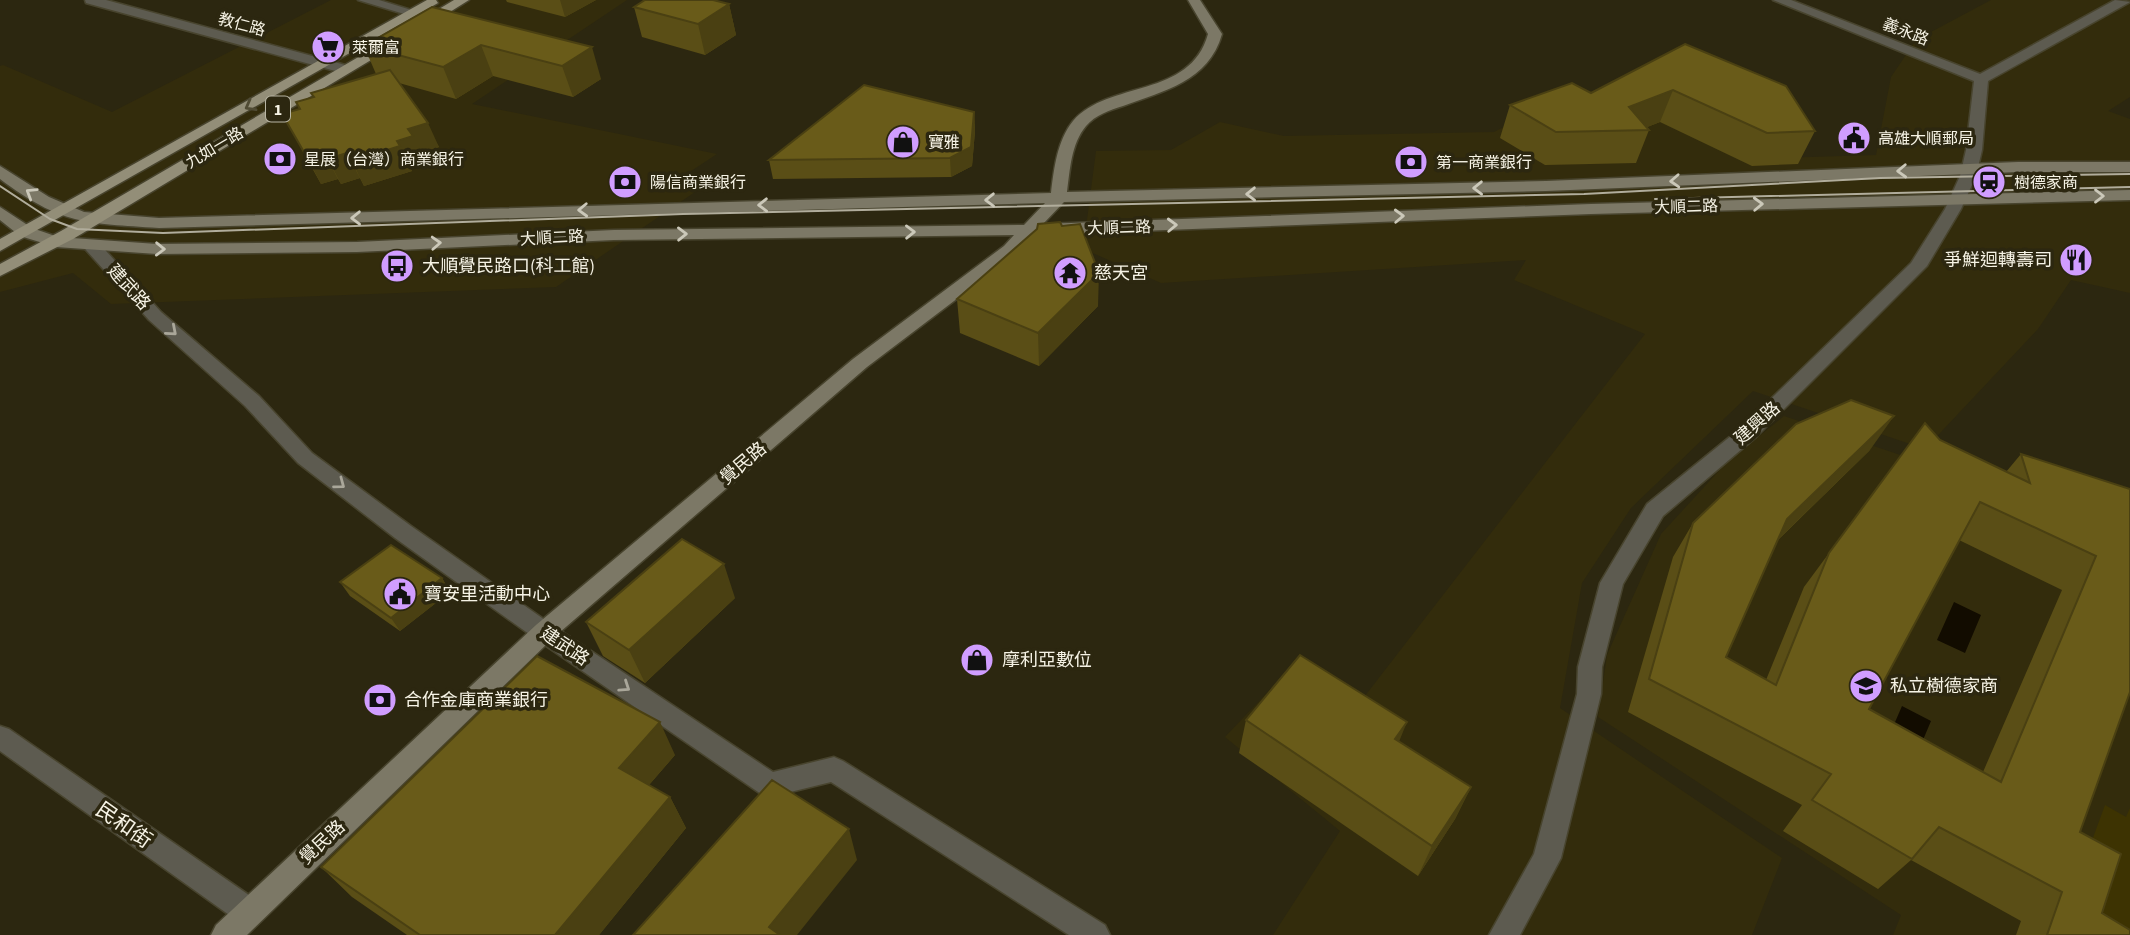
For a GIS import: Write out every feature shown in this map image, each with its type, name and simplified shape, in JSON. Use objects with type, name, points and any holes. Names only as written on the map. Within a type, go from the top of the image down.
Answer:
[{"type":"main road","name":"九如一路","points":[[0,246],[437,0]]},
{"type":"main road","name":"九如一路","points":[[0,271],[56,242],[463,0]]},
{"type":"street","name":"教仁路","points":[[91,0],[344,69]]},
{"type":"street","points":[[364,0],[414,13]]},
{"type":"street","points":[[1058,199],[1064,155],[1079,124],[1097,110],[1174,82],[1192,70],[1210,52],[1215,34],[1194,0]]},
{"type":"street","points":[[1981,79],[2125,0]]},
{"type":"street","name":"義永路","points":[[1788,1],[1981,79]]},
{"type":"street","name":"建興路","points":[[1504,935],[1547,858],[1589,694],[1590,667],[1612,583],[1656,510],[1749,432],[1902,285],[1918,266],[1958,198],[1970,168],[1981,79]]},
{"type":"street","name":"大順二路","points":[[0,171],[29,192],[64,211],[93,219],[159,223],[651,207],[1558,186],[1970,168],[2130,167]]},
{"type":"street","name":"大順二路","points":[[0,212],[26,232],[56,242],[157,249],[356,247],[614,234],[1030,230],[1958,198],[2130,195]]},
{"type":"street","name":"覺民路","points":[[226,935],[544,632],[860,363],[1010,250],[1058,199]]},
{"type":"street","name":"建武路","points":[[92,246],[155,316],[252,401],[305,458],[402,532],[544,632],[770,785],[834,769],[1095,935]]},
{"type":"street","name":"民和街","points":[[0,737],[249,912]]},
{"type":"shaded area","points":[[331,0],[627,0],[472,104],[717,154],[673,183],[695,192],[556,287],[111,304],[73,273],[0,292],[0,66],[112,112]]},
{"type":"shaded area","points":[[1991,0],[2130,0],[2130,97],[2108,111],[2130,119],[2130,293],[2071,280],[2038,329],[1925,449],[1753,391],[1631,508],[1582,583],[1560,708],[1782,858],[1752,935],[1273,935],[1340,831],[1225,737],[1301,657],[1361,701],[1645,334],[1514,280],[1526,260],[1161,283],[1079,247],[1085,235],[1096,151],[1171,150],[1220,122],[1284,136],[1494,132],[1548,104],[1636,108],[1742,159],[1876,155],[1891,77],[1916,40]]},
{"type":"shaded area","name":"私立樹德家商","points":[[1784,416],[2130,532],[2130,935],[1893,935],[1901,915],[1598,717],[1607,655],[1661,534],[1727,462]]},
{"type":"shaded area","points":[[1954,602],[1981,615],[1965,653],[1937,640]]},
{"type":"shaded area","points":[[1902,706],[1931,721],[1912,766],[1883,750]]},
{"type":"shaded area","points":[[2105,805],[2126,817],[2130,808],[2130,935],[2082,935],[2083,865]]},
{"type":"building","points":[[645,0],[713,0],[729,4],[698,24],[634,7]]},
{"type":"building","points":[[432,7],[592,47],[562,66],[481,45],[443,67],[364,46]]},
{"type":"building","points":[[1685,44],[1786,86],[1815,131],[1767,133],[1673,90],[1629,107],[1649,130],[1556,132],[1510,105],[1572,83],[1591,93]]},
{"type":"building","points":[[390,70],[428,123],[408,129],[413,136],[397,141],[400,146],[352,161],[347,153],[328,159],[325,154],[308,159],[282,114],[300,109],[296,102],[314,97],[311,93]]},
{"type":"building","points":[[864,85],[974,112],[971,147],[950,158],[769,160]]},
{"type":"building","points":[[1060,222],[1062,226],[1080,224],[1099,273],[1038,333],[957,299],[1037,229],[1038,224]]},
{"type":"building","points":[[1851,400],[1894,416],[1787,519],[1726,657],[1776,685],[1829,553],[1925,423],[1940,440],[2030,483],[2021,454],[2130,489],[2130,692],[2080,832],[2121,854],[2102,913],[2130,930],[2130,935],[2047,935],[2062,892],[1939,827],[1912,859],[1812,800],[1831,774],[1649,679],[1693,523],[1796,424]],"holes":[[[1980,502],[2096,556],[2001,782],[1869,709]]]},
{"type":"building","points":[[682,539],[724,564],[629,650],[586,622]]},
{"type":"building","name":"寶安里活動中心","points":[[391,545],[442,578],[391,618],[340,582]]},
{"type":"building","points":[[1300,655],[1407,722],[1395,739],[1471,787],[1432,846],[1246,720]]},
{"type":"building","points":[[537,656],[660,722],[619,768],[670,797],[555,935],[420,935],[321,867]]},
{"type":"building","points":[[772,780],[849,829],[769,927],[780,935],[633,935]]},
{"type":"tram line","points":[[0,186],[50,219],[77,229],[163,233],[683,214],[1584,194],[1880,178],[2130,174]]},
{"type":"tram line","points":[[1655,199],[2130,187]]},
{"type":"place","name":"萊爾富","points":[[328,47]]},
{"type":"place","name":"高雄大順郵局","points":[[1854,138]]},
{"type":"place","name":"寶雅","points":[[903,142]]},
{"type":"place","name":"星展（台灣）商業銀行","points":[[280,159]]},
{"type":"place","name":"第一商業銀行","points":[[1411,162]]},
{"type":"place","name":"陽信商業銀行","points":[[625,182]]},
{"type":"place","name":"樹德家商","points":[[1989,182]]},
{"type":"place","name":"爭鮮迴轉壽司","points":[[2076,260]]},
{"type":"place","name":"大順覺民路口(科工館)","points":[[397,266]]},
{"type":"place","name":"慈天宮","points":[[1070,273]]},
{"type":"place","name":"寶安里活動中心","points":[[400,594]]},
{"type":"place","name":"摩利亞數位","points":[[977,660]]},
{"type":"place","name":"私立樹德家商","points":[[1866,686]]},
{"type":"place","name":"合作金庫商業銀行","points":[[380,700]]}]
